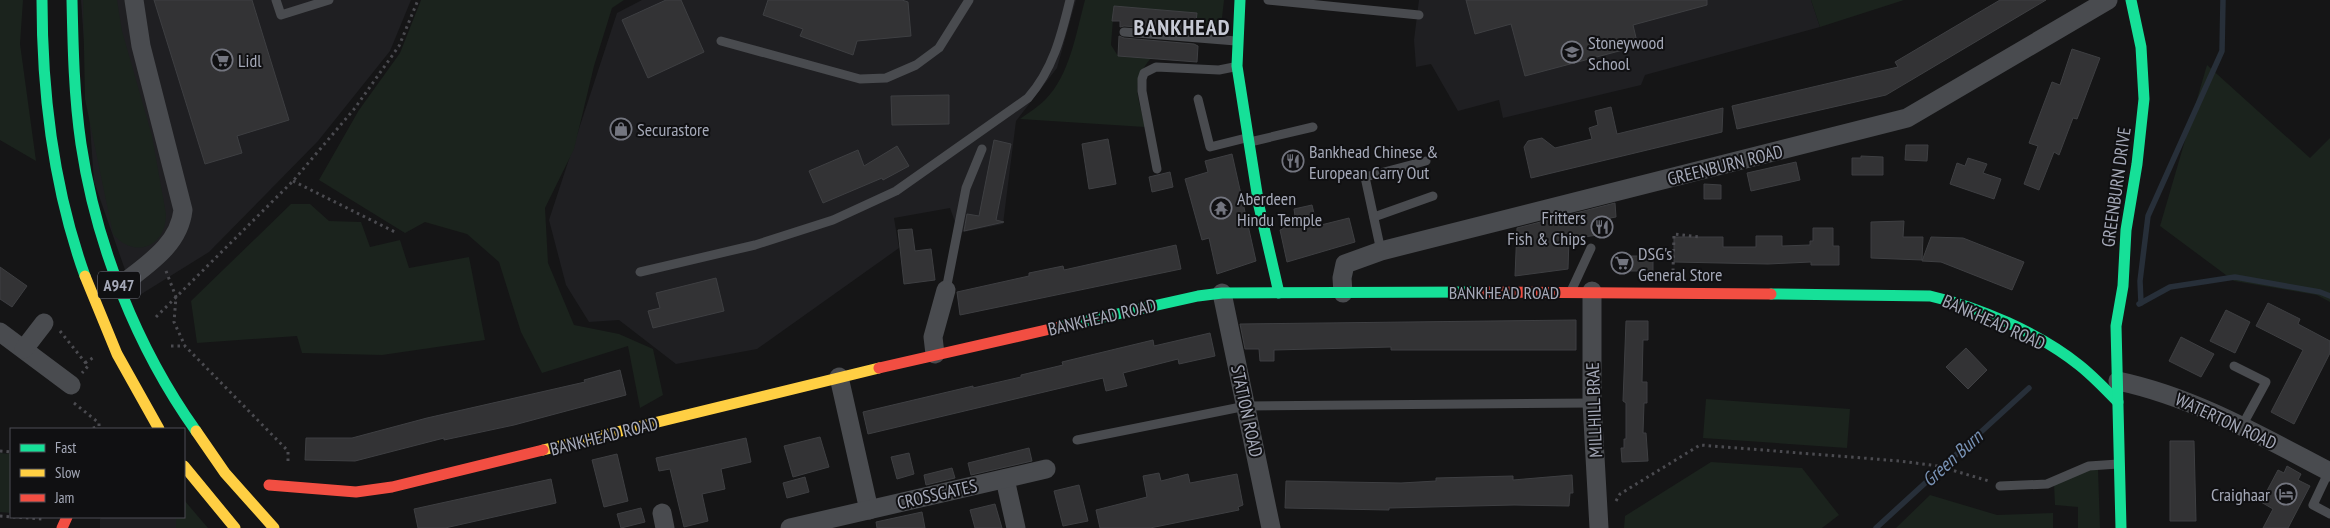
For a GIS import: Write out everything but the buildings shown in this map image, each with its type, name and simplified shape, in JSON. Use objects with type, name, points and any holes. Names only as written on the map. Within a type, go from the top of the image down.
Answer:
[{"type":"street","name":"A947","points":[[42,0],[45,77],[53,157],[71,232],[110,339],[159,428]]},
{"type":"street","name":"A947","points":[[72,0],[73,85],[81,152],[98,224],[120,286],[164,384],[228,476],[274,528]]},
{"type":"street","points":[[120,286],[159,254],[175,236],[182,225],[183,210],[141,46],[134,0]]},
{"type":"street","points":[[1240,0],[1237,66],[1247,140],[1259,206],[1279,293]]},
{"type":"street","name":"GREENBURN ROAD","points":[[1343,293],[1342,278],[1345,264],[1381,251],[1907,118],[2108,0]]},
{"type":"street","name":"GREENBURN DRIVE","points":[[2121,528],[2118,402],[2109,366],[2122,286],[2126,230],[2137,164],[2144,99],[2141,47],[2130,0]]},
{"type":"street","points":[[935,354],[933,336],[946,290]]},
{"type":"street","name":"BANKHEAD ROAD","points":[[269,485],[347,491],[392,487],[935,354],[1198,296],[1222,294],[1592,291],[1856,294],[1944,298],[2006,325],[2067,356],[2094,378],[2118,402]]},
{"type":"street","name":"MILLHILL BRAE","points":[[1592,291],[1592,403],[1599,528]]},
{"type":"street","name":"STATION ROAD","points":[[1222,294],[1271,528]]},
{"type":"street","points":[[24,349],[44,324]]},
{"type":"street","points":[[0,332],[71,385]]},
{"type":"street","name":"BANKHEAD ROAD","points":[[2067,356],[2109,366]]},
{"type":"street","name":"WATERTON ROAD","points":[[2109,366],[2242,426],[2330,472]]},
{"type":"street","points":[[839,377],[869,510]]},
{"type":"street","points":[[185,467],[235,528]]},
{"type":"street","name":"CROSSGATES","points":[[790,528],[1046,469]]},
{"type":"street","points":[[1006,479],[1016,528]]},
{"type":"lane","points":[[276,0],[281,15],[329,0]]},
{"type":"lane","points":[[721,40],[860,79],[886,78],[916,65],[939,48],[969,0]]},
{"type":"lane","points":[[640,272],[755,245],[833,220],[896,191],[1028,98],[1051,66],[1058,48],[1070,0]]},
{"type":"lane","points":[[1268,0],[1419,15]]},
{"type":"lane","points":[[1124,32],[1237,42]]},
{"type":"lane","points":[[1157,169],[1142,91],[1144,73],[1156,67],[1219,70],[1237,66]]},
{"type":"lane","points":[[1198,99],[1210,147],[1313,127]]},
{"type":"lane","points":[[946,290],[966,188],[982,149]]},
{"type":"lane","points":[[1381,251],[1365,177],[1426,161]]},
{"type":"lane","points":[[1374,216],[1433,196]]},
{"type":"lane","points":[[1571,291],[1591,248]]},
{"type":"lane","points":[[2234,366],[2266,382],[2242,426]]},
{"type":"lane","points":[[1077,440],[1246,406],[1592,403]]},
{"type":"lane","points":[[2000,486],[2047,484],[2089,466],[2119,464]]},
{"type":"lane","points":[[2330,472],[2313,505],[2330,514]]},
{"type":"path","points":[[176,297],[293,181],[355,108],[400,46],[418,0]]},
{"type":"path","points":[[293,181],[397,233]]},
{"type":"path","points":[[1673,292],[1674,234],[1699,237]]},
{"type":"path","points":[[159,254],[176,297],[174,322],[185,346],[288,451],[289,457]]},
{"type":"path","points":[[1598,508],[1613,508],[1620,494],[1700,445],[1938,466],[1984,478],[2000,486]]},
{"type":"path","points":[[23,518],[36,518]]},
{"type":"shaded area","points":[[0,0],[23,0],[20,44],[36,161],[0,140]]},
{"type":"shaded area","points":[[81,0],[411,0],[390,51],[318,141],[209,252],[135,298],[94,182]]},
{"type":"shaded area","points":[[83,0],[117,0],[122,31],[152,136],[166,214],[165,226],[155,242],[139,248],[121,242],[113,234],[85,99]]},
{"type":"shaded area","points":[[421,0],[624,0],[612,8],[594,66],[574,149],[545,208],[548,263],[574,325],[619,334],[653,349],[663,395],[640,408],[628,346],[542,373],[521,332],[499,262],[467,234],[425,222],[405,233],[319,180],[359,110],[400,53]]},
{"type":"shaded area","points":[[642,0],[1076,0],[1057,68],[1016,121],[1003,224],[959,233],[950,208],[894,218],[899,248],[757,349],[676,364],[619,320],[589,322],[566,285],[549,220],[617,13]]},
{"type":"shaded area","points":[[1085,0],[1224,0],[1220,35],[1218,37],[1203,36],[1196,28],[1197,13],[1114,6],[1111,45],[1118,56],[1151,58],[1144,67],[1138,83],[1138,98],[1145,127],[1020,119],[1045,100],[1061,78],[1075,40]]},
{"type":"shaded area","name":"Stoneywood School","points":[[1419,0],[1811,0],[1820,27],[1645,75],[1641,85],[1503,118],[1499,100],[1458,111],[1431,64],[1416,67],[1414,40]]},
{"type":"shaded area","points":[[1811,0],[1904,0],[1820,27]]},
{"type":"shaded area","points":[[2207,65],[2310,158],[2330,138],[2330,302],[2317,295],[2234,281],[2160,226]]},
{"type":"shaded area","points":[[291,204],[310,204],[329,221],[361,222],[370,247],[400,240],[409,268],[469,257],[485,340],[382,355],[302,353],[297,336],[197,343],[191,301]]},
{"type":"shaded area","points":[[1706,399],[1850,409],[1847,448],[1703,438]]},
{"type":"shaded area","points":[[0,453],[10,454],[10,513],[0,512]]},
{"type":"shaded area","points":[[1711,462],[1802,468],[1839,515],[1822,528],[1624,528],[1625,516]]},
{"type":"shaded area","points":[[2098,469],[2100,528],[2078,528],[2078,507],[2055,505],[2054,484],[2090,470]]},
{"type":"shaded area","points":[[1930,495],[1997,515],[2053,513],[2053,528],[1896,528]]},
{"type":"shaded area","points":[[185,501],[208,528],[176,528],[176,518],[185,518]]},
{"type":"shaded area","points":[[176,518],[176,528],[100,528],[100,519]]},
{"type":"waterway","points":[[2141,303],[2140,281],[2148,216],[2222,51],[2223,0]]},
{"type":"waterway","name":"Green Burn","points":[[2139,304],[2170,287],[2235,277],[2320,292],[2330,296]]},
{"type":"waterway","name":"Green Burn","points":[[1876,528],[2029,388]]},
{"type":"traffic: fast","points":[[42,0],[47,105],[57,174],[74,242],[85,276]]},
{"type":"traffic: fast","points":[[72,0],[74,72],[81,144],[97,220],[108,257],[138,330],[155,365],[196,431]]},
{"type":"traffic: fast","points":[[1240,0],[1237,66],[1259,206],[1279,293]]},
{"type":"traffic: fast","points":[[2121,528],[2116,326],[2123,286],[2126,230],[2137,164],[2144,99],[2141,47],[2131,0]]},
{"type":"traffic: fast","points":[[1059,327],[1198,296],[1222,293],[1477,292]]},
{"type":"traffic: fast","points":[[1771,294],[1930,296],[1949,301],[1988,314],[2046,342],[2084,369],[2118,402]]},
{"type":"traffic: slow","points":[[85,276],[117,354],[158,428]]},
{"type":"traffic: slow","points":[[543,450],[879,368]]},
{"type":"traffic: slow","points":[[196,431],[225,473],[274,528]]},
{"type":"traffic: slow","points":[[185,467],[235,528]]},
{"type":"traffic: jam","points":[[1477,292],[1771,294]]},
{"type":"traffic: jam","points":[[879,368],[1059,327]]},
{"type":"traffic: jam","points":[[269,485],[356,492],[392,487],[543,450]]},
{"type":"traffic: jam","points":[[62,528],[67,518]]},
{"type":"place","name":"Stoneywood School","points":[[1572,52]]},
{"type":"place","name":"Lidl","points":[[222,60]]},
{"type":"place","name":"Securastore","points":[[621,129]]},
{"type":"place","name":"Bankhead Chinese & European Carry Out","points":[[1293,161]]},
{"type":"place","name":"Aberdeen Hindu Temple","points":[[1221,208]]},
{"type":"place","name":"Fritters Fish & Chips","points":[[1602,227]]},
{"type":"place","name":"DSG's General Store","points":[[1622,263]]},
{"type":"place","name":"Craighaar","points":[[2286,494]]},
{"type":"district","name":"BANKHEAD","points":[[1182,27]]}]
